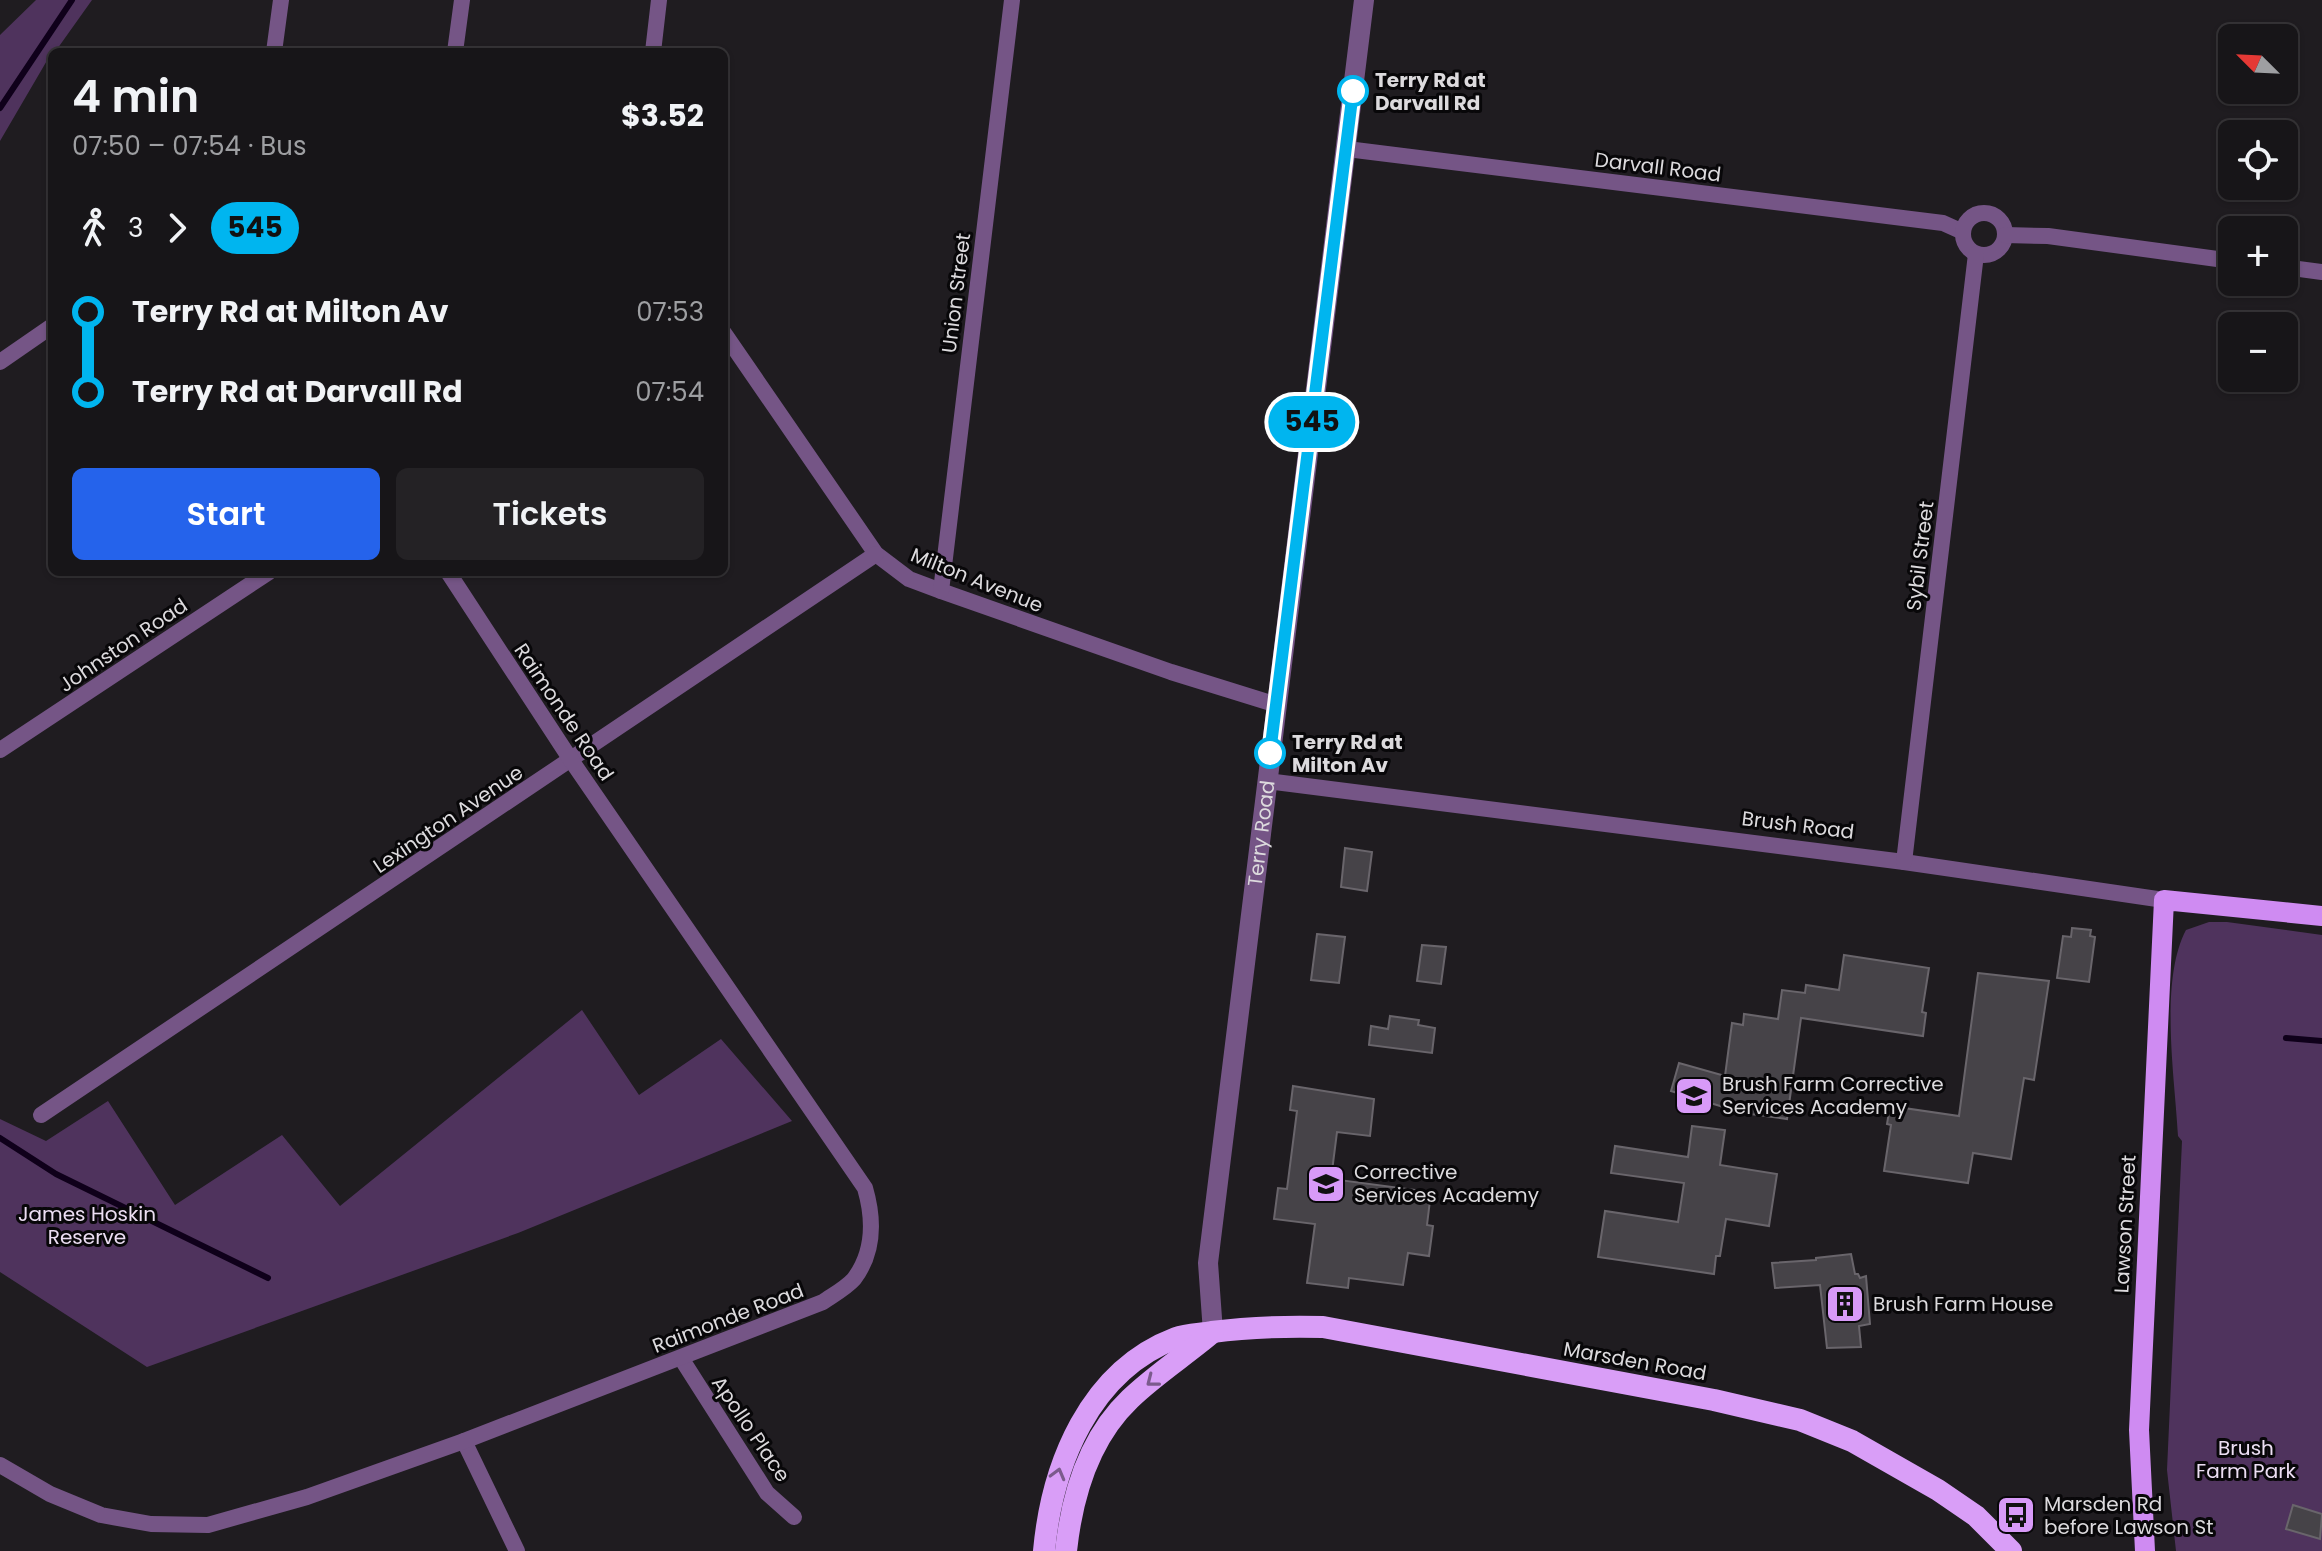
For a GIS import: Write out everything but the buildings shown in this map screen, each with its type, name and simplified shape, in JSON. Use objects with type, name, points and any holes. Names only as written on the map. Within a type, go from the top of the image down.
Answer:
[{"type":"highway","name":"Marsden Road","points":[[1044,1551],[1064,1456],[1095,1402],[1119,1374],[1158,1347],[1179,1337],[1280,1326],[1323,1327],[1759,1409],[1800,1420],[1852,1441],[1896,1464],[1976,1516],[2011,1551]]},
{"type":"highway","points":[[1066,1551],[1078,1484],[1107,1425],[1128,1401],[1213,1332]]},
{"type":"main road","name":"Brush Road","points":[[2164,900],[2322,916]]},
{"type":"main road","name":"Lawson Street","points":[[2145,1551],[2139,1430],[2164,900]]},
{"type":"street","points":[[275,48],[281,0]]},
{"type":"street","points":[[456,48],[462,0]]},
{"type":"street","points":[[653,48],[659,0]]},
{"type":"street","name":"Union Street","points":[[941,591],[1012,0]]},
{"type":"street","name":"Terry Road","points":[[1213,1332],[1208,1263],[1364,0]]},
{"type":"street","name":"Darvall Road","points":[[1347,149],[1943,223],[1963,232]]},
{"type":"street","points":[[1984,213],[1999,219],[2005,235],[1999,249],[1992,254],[1976,254],[1965,242],[1963,232],[1967,221],[1984,213]]},
{"type":"street","points":[[2005,235],[2048,236],[2218,259]]},
{"type":"street","name":"Sybil Street","points":[[1904,862],[1976,254]]},
{"type":"street","points":[[2298,269],[2322,272]]},
{"type":"street","points":[[0,362],[48,329]]},
{"type":"street","name":"Milton Avenue","points":[[728,339],[876,554],[909,579],[1171,672],[1277,705]]},
{"type":"street","name":"Lexington Avenue","points":[[41,1115],[876,554]]},
{"type":"street","name":"Johnston Road","points":[[0,750],[263,576]]},
{"type":"street","name":"Raimonde Road","points":[[0,1466],[50,1494],[101,1515],[151,1524],[208,1525],[307,1497],[464,1441],[823,1302],[853,1279],[870,1246],[873,1215],[865,1188],[846,1157],[571,760],[451,576]]},
{"type":"street","name":"Brush Road","points":[[1267,781],[1904,862],[2164,900]]},
{"type":"street","name":"Apollo Place","points":[[681,1358],[767,1493],[794,1517]]},
{"type":"street","points":[[464,1441],[517,1551]]},
{"type":"green space","points":[[36,0],[92,0],[58,48],[48,48],[48,59],[0,141],[0,35]]},
{"type":"green space","name":"Brush Farm Park","points":[[2209,922],[2322,935],[2322,1551],[2176,1551],[2167,1470],[2182,1141],[2178,1136],[2171,1002],[2178,951],[2186,930]]},
{"type":"green space","name":"James Hoskin Reserve","points":[[582,1010],[639,1095],[721,1039],[792,1121],[518,1233],[147,1367],[0,1272],[0,1119],[46,1141],[108,1101],[175,1205],[282,1135],[340,1206]]},
{"type":"waterway","points":[[0,108],[72,0]]},
{"type":"waterway","points":[[2286,1038],[2322,1041]]},
{"type":"waterway","points":[[0,1138],[56,1174],[268,1278]]},
{"type":"bus line","name":"545","points":[[1270,753],[1353,91]]},
{"type":"place","name":"Terry Rd at Darvall Rd","points":[[1353,91]]},
{"type":"place","name":"Terry Rd at Milton Av","points":[[1270,753]]},
{"type":"place","name":"Brush Farm Corrective Services Academy","points":[[1694,1096]]},
{"type":"place","name":"Corrective Services Academy","points":[[1326,1184]]},
{"type":"place","name":"Brush Farm House","points":[[1845,1304]]},
{"type":"place","name":"Marsden Rd before Lawson St","points":[[2016,1515]]}]
